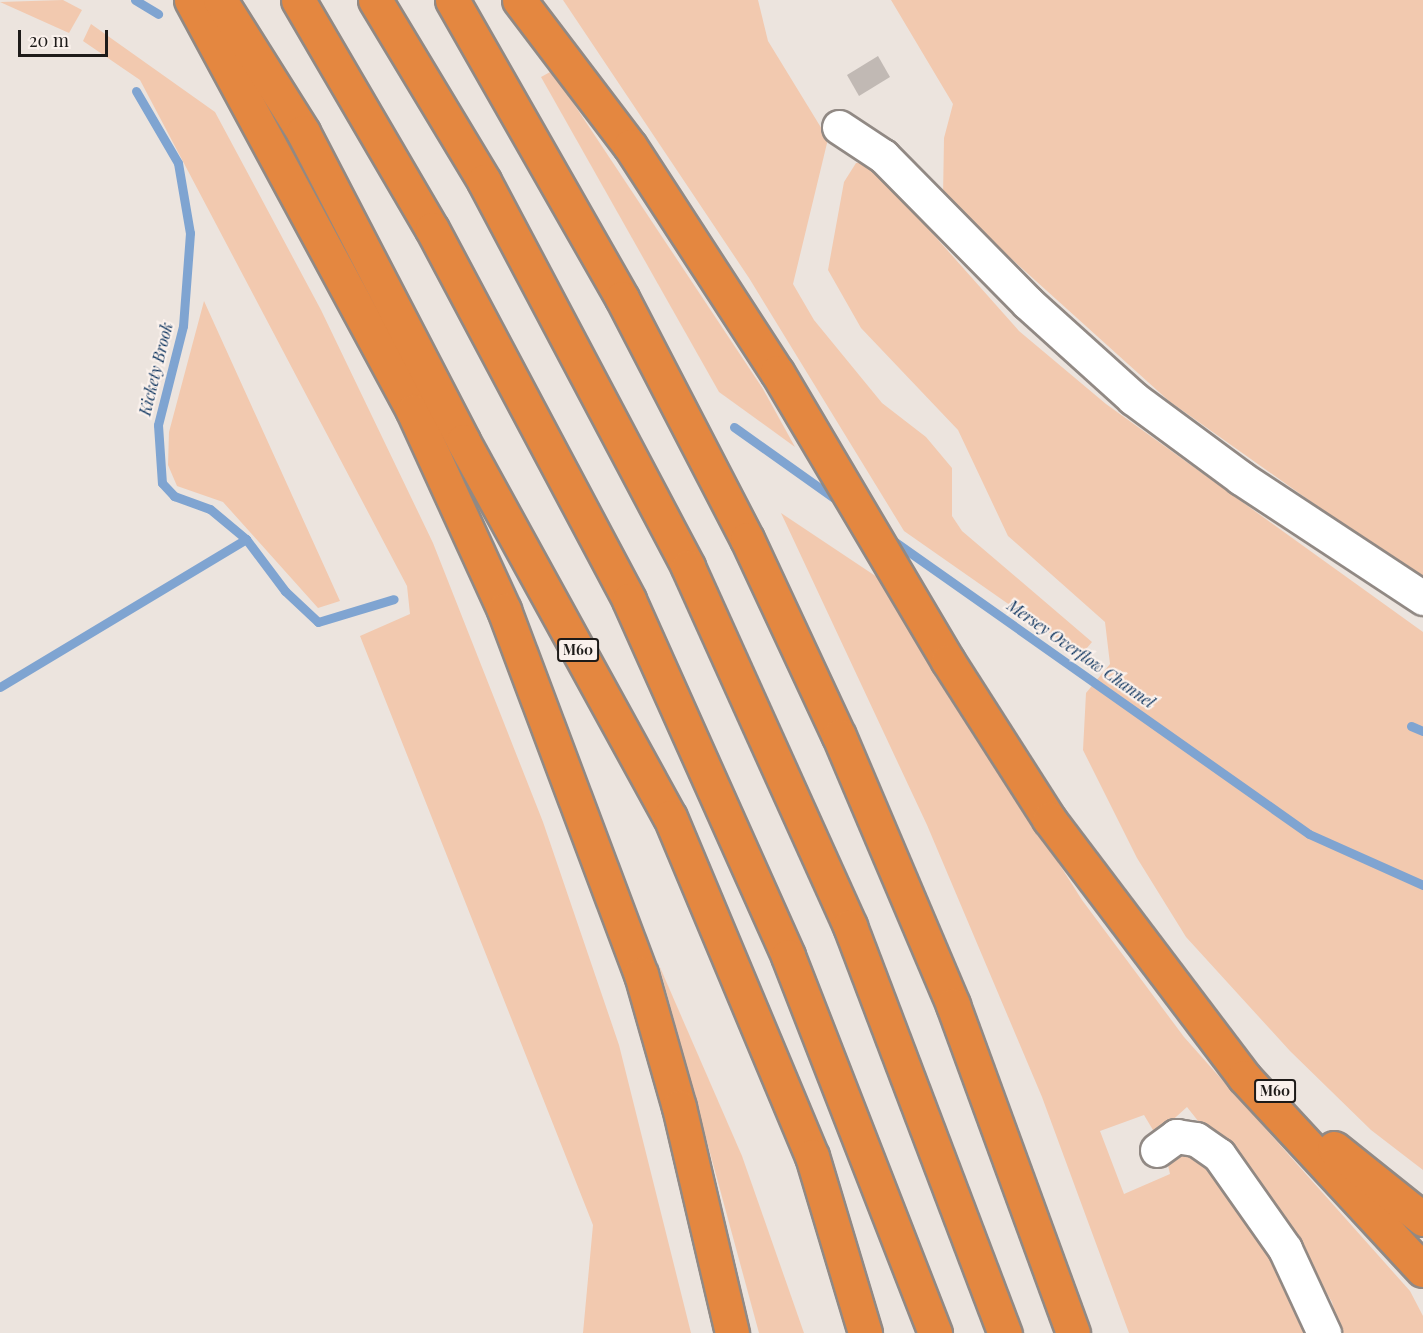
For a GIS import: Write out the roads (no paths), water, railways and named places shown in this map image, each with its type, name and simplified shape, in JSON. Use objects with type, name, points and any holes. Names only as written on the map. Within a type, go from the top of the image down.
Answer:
[{"type":"highway","points":[[191,0],[413,411],[504,610],[641,974],[679,1107],[732,1333]]},
{"type":"highway","name":"M60","points":[[220,0],[303,132],[463,441],[670,817],[812,1156],[865,1333]]},
{"type":"highway","points":[[298,0],[432,229],[629,600],[792,967],[935,1333]]},
{"type":"highway","points":[[375,0],[484,181],[688,567],[850,926],[1005,1333]]},
{"type":"highway","points":[[452,0],[622,298],[747,539],[835,726],[953,1005],[1073,1333]]},
{"type":"highway","name":"M60","points":[[519,0],[630,146],[777,372],[948,661],[1049,819],[1141,947],[1244,1077],[1423,1270]]},
{"type":"highway","name":"M60","points":[[1141,947],[1276,1093],[1340,1154],[1423,1219]]},
{"type":"lane","points":[[838,127],[883,156],[1028,303],[1133,398],[1241,478],[1423,597]]},
{"type":"lane","points":[[1157,1150],[1176,1136],[1196,1139],[1219,1155],[1285,1249],[1324,1333]]},
{"type":"waterway","name":"Mersey Overflow Channel","points":[[135,0],[158,14]]},
{"type":"waterway","name":"Kickety Brook","points":[[136,91],[178,163],[190,233],[183,326],[158,425],[162,483],[174,496],[210,509],[246,539],[285,591],[318,622],[394,599]]},
{"type":"waterway","name":"Mersey Overflow Channel","points":[[734,427],[841,503]]},
{"type":"waterway","name":"Mersey Overflow Channel","points":[[888,537],[1309,834],[1423,885]]},
{"type":"waterway","points":[[0,687],[246,539]]},
{"type":"waterway","name":"Kickety Brook","points":[[1411,726],[1423,731]]}]
